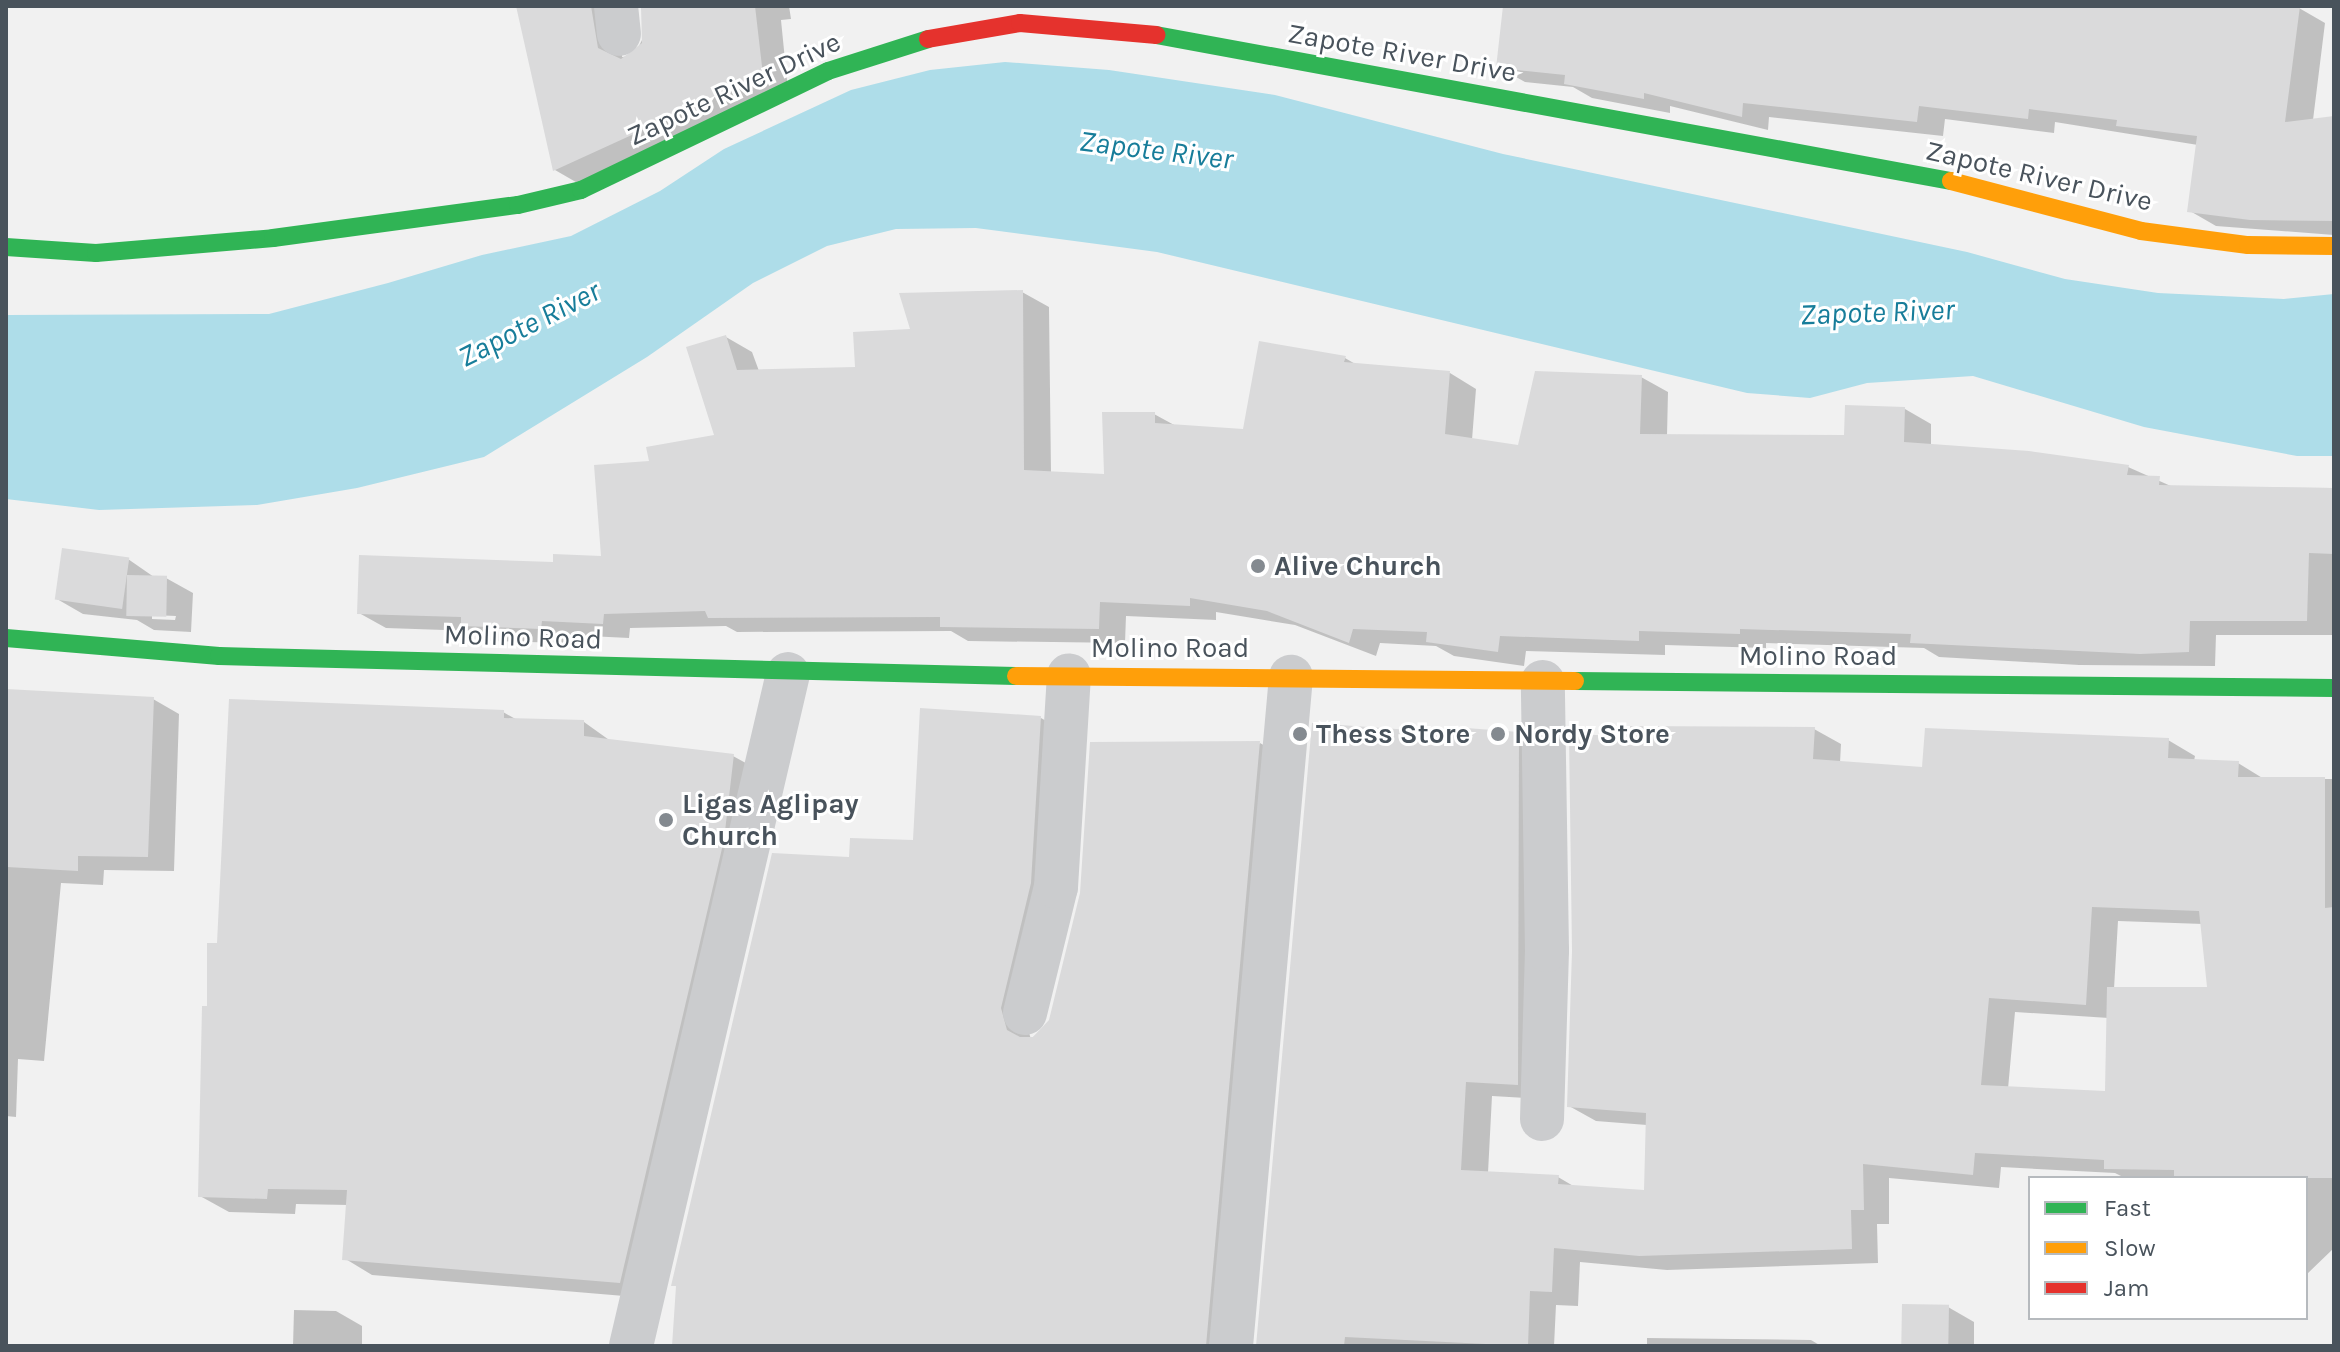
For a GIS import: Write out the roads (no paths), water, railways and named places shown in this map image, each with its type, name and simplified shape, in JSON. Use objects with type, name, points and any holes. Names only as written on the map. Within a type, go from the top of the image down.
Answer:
[{"type":"main road","name":"Zapote River Drive","points":[[6,247],[125,250],[273,238],[518,205],[581,190],[828,71],[949,33],[1020,23],[1158,35],[1941,179],[2141,231],[2248,245],[2334,246]]},
{"type":"main road","name":"Molino Road","points":[[6,638],[219,656],[788,674],[2334,688]]},
{"type":"street","points":[[631,1346],[788,674]]},
{"type":"street","points":[[1025,1013],[1056,887],[1069,675]]},
{"type":"street","points":[[1231,1346],[1291,677]]},
{"type":"street","points":[[1542,1119],[1547,950],[1543,682]]},
{"type":"water","name":"Zapote River","points":[[1005,62],[1109,70],[1275,95],[1503,154],[1967,252],[2065,279],[2158,293],[2284,299],[2334,294],[2334,456],[2297,456],[2144,427],[1973,376],[1867,383],[1810,398],[1747,393],[1157,252],[976,228],[896,229],[827,246],[753,283],[647,357],[484,457],[357,488],[257,505],[99,510],[6,499],[6,315],[269,314],[482,255],[571,236],[660,191],[724,149],[851,90],[930,70]]},
{"type":"place","name":"Alive Church","points":[[1258,566]]},
{"type":"place","name":"Thess Store","points":[[1300,734]]},
{"type":"place","name":"Nordy Store","points":[[1498,734]]},
{"type":"place","name":"Ligas Aglipay Church","points":[[666,820]]}]
